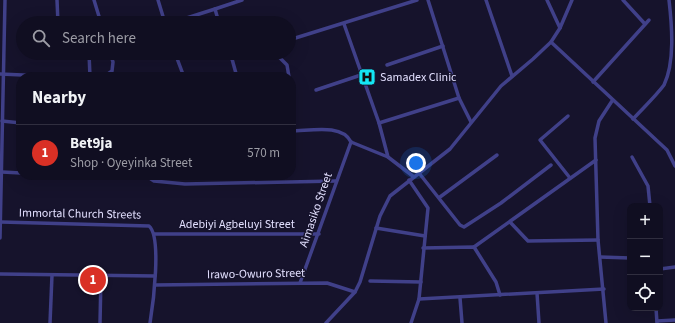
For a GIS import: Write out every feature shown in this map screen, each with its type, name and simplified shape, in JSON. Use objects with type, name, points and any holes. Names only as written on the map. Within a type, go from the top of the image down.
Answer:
[{"type":"street","points":[[0,238],[2,74],[5,0]]},
{"type":"street","points":[[58,0],[58,16]]},
{"type":"street","points":[[94,0],[99,16]]},
{"type":"street","points":[[158,0],[163,16]]},
{"type":"street","points":[[193,16],[242,0]]},
{"type":"street","points":[[296,38],[417,0]]},
{"type":"street","points":[[428,0],[459,98],[471,122]]},
{"type":"street","points":[[486,0],[512,76]]},
{"type":"street","points":[[548,0],[560,28]]},
{"type":"street","points":[[326,323],[355,292],[360,282],[384,206],[390,196],[450,148],[501,86],[551,42],[560,28],[572,0]]},
{"type":"street","points":[[623,0],[645,24]]},
{"type":"street","points":[[633,119],[664,85],[670,73],[674,48],[669,0]]},
{"type":"street","points":[[215,9],[218,16]]},
{"type":"street","points":[[593,82],[649,20]]},
{"type":"street","points":[[344,24],[388,157]]},
{"type":"street","points":[[551,42],[612,101],[670,153],[672,163],[675,166]]},
{"type":"street","points":[[387,65],[443,46]]},
{"type":"street","points":[[89,60],[90,72]]},
{"type":"street","points":[[111,72],[112,71],[112,60]]},
{"type":"street","points":[[178,60],[182,72]]},
{"type":"street","points":[[232,60],[236,72]]},
{"type":"street","points":[[282,60],[287,65],[288,72]]},
{"type":"street","points":[[2,74],[16,75]]},
{"type":"street","points":[[316,90],[361,75]]},
{"type":"street","points":[[378,123],[459,98]]},
{"type":"street","points":[[606,323],[604,289],[598,240],[596,160],[597,129],[599,121],[612,101]]},
{"type":"street","points":[[568,116],[540,140],[570,178]]},
{"type":"street","points":[[2,121],[16,122]]},
{"type":"street","points":[[296,131],[337,130],[345,134],[351,142],[388,157],[414,177]]},
{"type":"street","name":"Aimasiko Street","points":[[300,283],[319,234],[336,181],[351,142]]},
{"type":"street","points":[[440,197],[497,155]]},
{"type":"street","points":[[632,157],[648,186],[650,203]]},
{"type":"street","points":[[423,248],[474,247],[596,160]]},
{"type":"street","points":[[419,173],[440,197],[460,225],[464,227],[501,203],[551,165]]},
{"type":"street","points":[[2,172],[16,173]]},
{"type":"street","points":[[152,180],[185,184],[336,181]]},
{"type":"street","points":[[409,180],[428,206],[419,299],[411,323]]},
{"type":"street","name":"Immortal Church Streets","points":[[1,222],[149,226],[154,234]]},
{"type":"street","points":[[510,222],[528,241],[598,240]]},
{"type":"street","points":[[376,228],[425,236]]},
{"type":"street","points":[[150,323],[155,285],[154,234]]},
{"type":"street","name":"Adebiyi Agbeluyi Street","points":[[154,234],[319,234]]},
{"type":"street","points":[[474,247],[496,282],[500,295]]},
{"type":"street","points":[[600,257],[627,258]]},
{"type":"street","points":[[663,269],[675,267]]},
{"type":"street","points":[[0,274],[155,276]]},
{"type":"street","points":[[50,323],[52,275]]},
{"type":"street","points":[[100,323],[101,276]]},
{"type":"street","points":[[370,281],[421,282]]},
{"type":"street","name":"Irawo-Owuro Street","points":[[155,285],[327,283],[355,292]]},
{"type":"street","points":[[419,299],[460,298],[604,289]]},
{"type":"street","points":[[537,293],[539,323]]},
{"type":"street","points":[[460,298],[462,323]]},
{"type":"street","points":[[656,311],[657,322],[675,320]]},
{"type":"place","name":"Samadex Clinic","points":[[367,77]]},
{"type":"place","name":"Bet9ja","points":[[93,280]]}]
